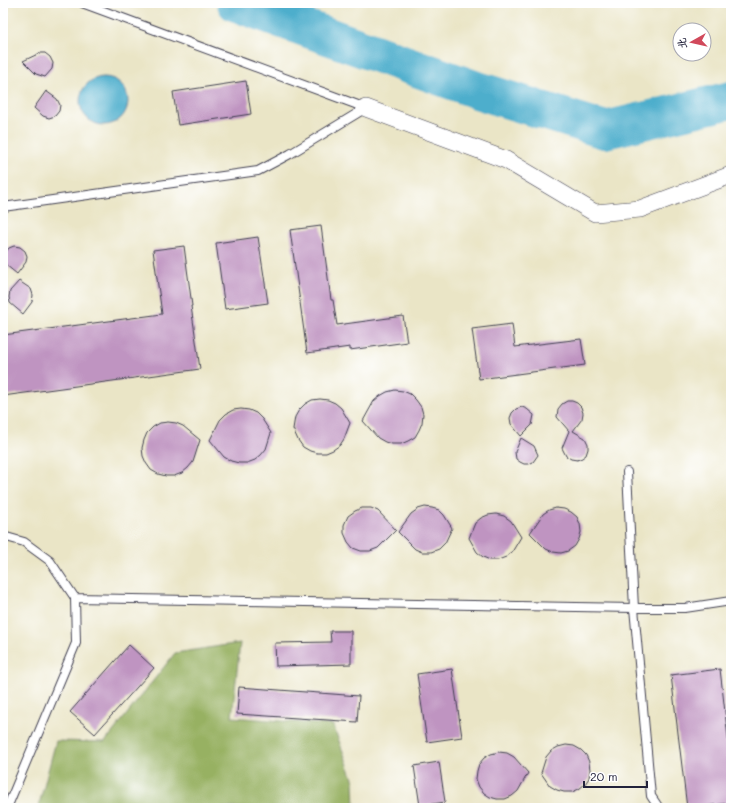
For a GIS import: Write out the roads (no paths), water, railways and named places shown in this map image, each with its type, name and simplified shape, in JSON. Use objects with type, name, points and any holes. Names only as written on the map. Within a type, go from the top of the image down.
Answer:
[{"type":"street","points":[[366,108],[506,160],[595,213],[640,209],[731,175]]},
{"type":"lane","points":[[82,3],[366,108]]},
{"type":"lane","points":[[3,207],[258,171],[290,154],[366,108]]},
{"type":"lane","points":[[627,472],[634,608],[651,796],[660,808]]},
{"type":"lane","points":[[3,536],[24,542],[50,561],[75,598],[76,643],[7,808]]},
{"type":"lane","points":[[75,598],[634,608],[685,608],[731,601]]},
{"type":"water","points":[[104,77],[113,79],[121,84],[126,92],[128,101],[126,110],[121,118],[113,123],[104,125],[95,123],[87,118],[82,110],[80,101],[82,92],[87,84],[95,79]]},
{"type":"waterway","points":[[236,3],[477,90],[605,130],[731,100]]}]
